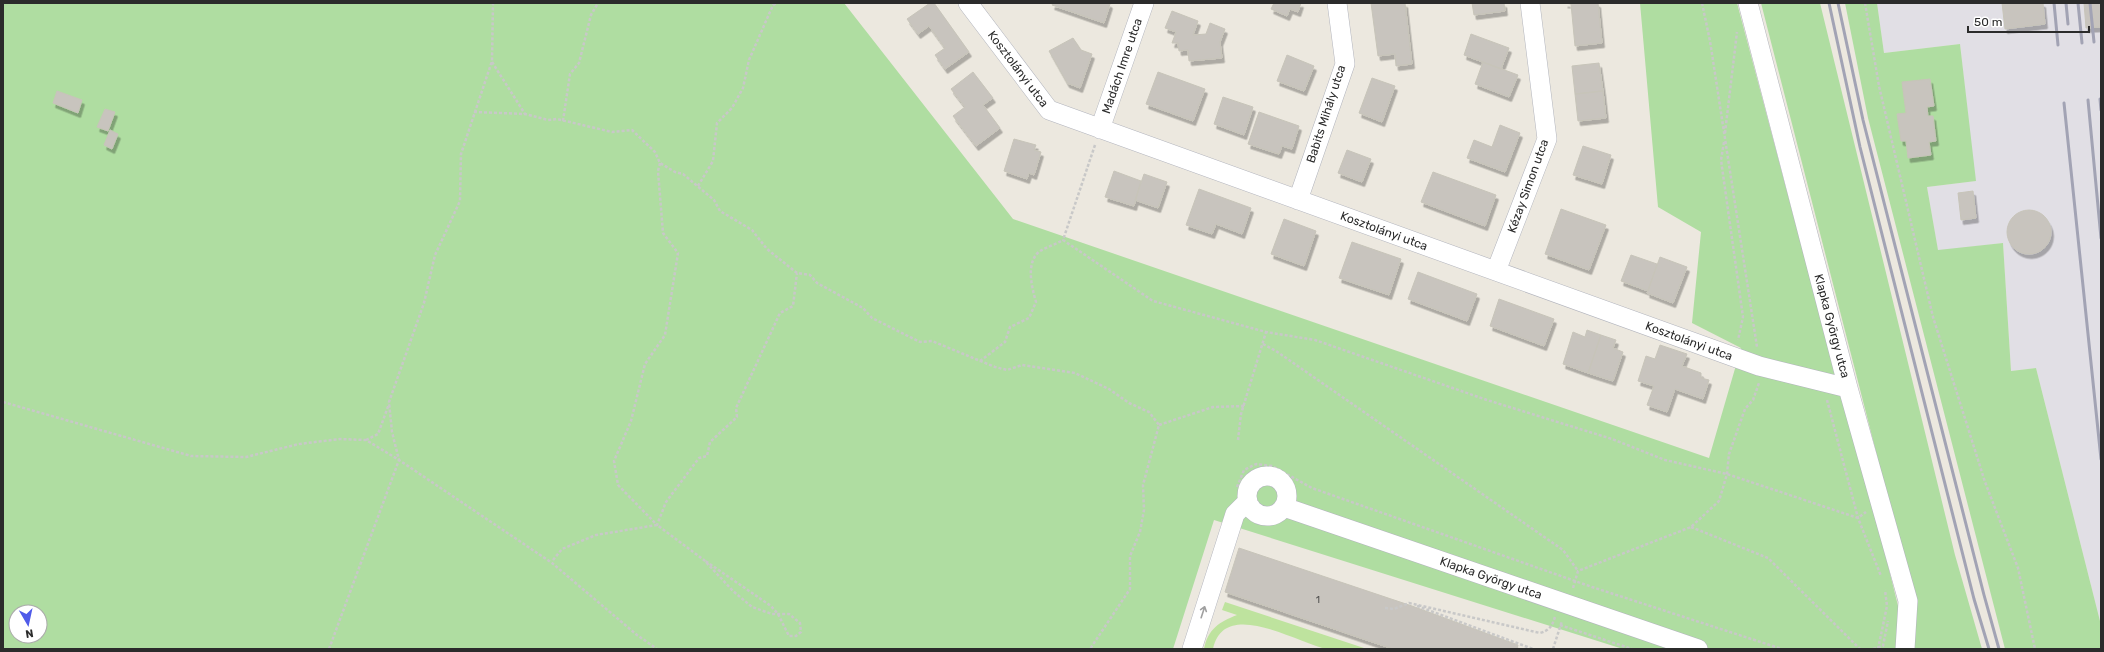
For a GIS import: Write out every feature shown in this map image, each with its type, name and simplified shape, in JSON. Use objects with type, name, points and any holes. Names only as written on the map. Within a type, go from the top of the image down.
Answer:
[{"type":"street","name":"Kosztolányi utca","points":[[968,3],[1049,110],[1759,366],[1848,388]]},
{"type":"street","name":"Madách Imre utca","points":[[1100,128],[1144,3]]},
{"type":"street","name":"Babits Mihály utca","points":[[1298,200],[1344,64],[1337,3]]},
{"type":"street","name":"Kézay Simon utca","points":[[1496,271],[1547,139],[1530,3]]},
{"type":"street","name":"Klapka György utca","points":[[1748,3],[1848,388],[1908,602],[1905,649]]},
{"type":"street","points":[[1271,476],[1282,482],[1288,495],[1284,508],[1274,515],[1261,515],[1251,507],[1248,501],[1249,488],[1252,482],[1258,478],[1271,476]]},
{"type":"street","points":[[1192,649],[1235,514],[1248,501]]},
{"type":"street","name":"Klapka György utca","points":[[1284,508],[1698,649]]},
{"type":"street","points":[[1892,649],[1908,602]]},
{"type":"path","points":[[366,440],[378,434],[424,303],[435,255],[460,201],[461,154],[492,61],[493,3]]},
{"type":"path","points":[[563,121],[570,74],[580,62],[591,15],[598,3]]},
{"type":"path","points":[[698,186],[713,161],[717,123],[732,108],[743,88],[750,60],[773,5],[778,3]]},
{"type":"path","points":[[1578,571],[1691,528],[1719,502],[1727,474],[1729,454],[1745,408],[1753,400],[1760,380],[1754,321],[1710,41],[1702,3]]},
{"type":"path","points":[[1865,3],[1879,86],[1933,317],[1985,482],[2018,568],[2035,649]]},
{"type":"path","points":[[1734,357],[1743,317],[1721,160],[1725,138],[1737,28]]},
{"type":"path","points":[[492,61],[525,114]]},
{"type":"path","points":[[474,112],[525,114],[548,120],[563,121],[612,132],[632,130],[656,152],[660,163],[658,171],[663,233],[678,254],[665,335],[645,364],[631,421],[614,461],[618,485],[657,525],[704,560],[771,606],[778,614],[789,636],[796,636],[801,632],[800,623],[790,614],[778,614],[752,607],[733,591],[704,560]]},
{"type":"path","points":[[980,361],[1005,342],[1010,327],[1029,318],[1036,302],[1030,282],[1034,258],[1039,252],[1063,240],[1100,128]]},
{"type":"path","points":[[660,163],[675,172],[683,174],[698,186],[714,200],[720,211],[752,230],[767,249],[797,273],[810,276],[816,283],[863,308],[872,318],[920,342],[932,341],[980,361],[1007,370],[1022,365],[1075,373],[1109,389],[1129,403],[1148,412],[1159,424]]},
{"type":"path","points":[[1063,240],[1153,301],[1266,332],[1315,340],[1487,400],[1612,439],[1666,460],[1727,474],[1858,518]]},
{"type":"path","points":[[657,525],[666,502],[699,458],[707,456],[710,442],[737,417],[736,408],[780,313],[792,306],[797,273]]},
{"type":"path","points":[[1238,440],[1244,406],[1266,332]]},
{"type":"path","points":[[1263,344],[1276,351],[1563,550],[1578,571]]},
{"type":"path","points":[[1822,382],[1858,518],[1882,578]]},
{"type":"path","points":[[3,402],[191,456],[246,457],[299,444],[340,439],[366,440],[400,460],[552,563],[637,635],[657,649]]},
{"type":"path","points":[[329,649],[400,460],[392,432],[389,402]]},
{"type":"path","points":[[1159,424],[1214,407],[1244,406]]},
{"type":"path","points":[[1090,649],[1130,589],[1130,556],[1140,532],[1144,510],[1143,485],[1159,424]]},
{"type":"path","points":[[1858,518],[1880,500]]},
{"type":"path","points":[[553,560],[562,549],[596,536],[657,525]]},
{"type":"path","points":[[1691,528],[1768,558],[1860,649]]},
{"type":"path","points":[[1385,608],[1394,609],[1408,603],[1540,633],[1547,631],[1552,627],[1575,581],[1578,571]]},
{"type":"path","points":[[1554,649],[1569,579],[1782,649]]},
{"type":"path","points":[[1878,649],[1887,606],[1885,585]]},
{"type":"path","points":[[1408,603],[1533,649]]},
{"type":"path","points":[[1560,625],[1632,649]]},
{"type":"shaded area","points":[[1877,3],[2101,3],[2101,625],[2036,368],[2011,371],[2003,243],[1938,251],[1927,187],[1975,181],[1960,44],[1884,53]]},
{"type":"green space","points":[[3,3],[844,3],[1013,219],[1709,458],[1741,348],[1692,323],[1701,232],[1658,207],[1640,3],[1737,3],[1835,373],[1872,501],[1901,618],[1896,649],[1623,649],[1214,520],[1173,649],[3,649]]},
{"type":"green space","points":[[1761,3],[1820,3],[1955,555],[1982,649],[1911,649],[1914,600]]},
{"type":"green space","points":[[1845,3],[1877,3],[1884,53],[1960,44],[1976,181],[1927,187],[1938,250],[2003,243],[2011,371],[2036,368],[2101,625],[2101,649],[2005,649],[1868,118]]},
{"type":"green space","points":[[1225,602],[1367,649],[1327,649],[1263,627],[1246,625],[1231,626],[1220,634],[1213,649],[1204,649],[1211,631],[1225,620],[1237,615],[1222,610]]},
{"type":"building","points":[[930,3],[934,3],[969,52],[945,69],[935,55],[945,48],[929,26],[918,34],[907,19]]},
{"type":"building","points":[[1053,3],[1110,4],[1104,23],[1052,5]]},
{"type":"building","points":[[1274,3],[1301,3],[1298,12],[1290,9],[1287,16],[1271,9]]},
{"type":"building","points":[[1371,3],[1405,3],[1412,64],[1396,66],[1395,54],[1378,56]]},
{"type":"building","points":[[1472,3],[1504,3],[1505,11],[1474,15]]},
{"type":"building","points":[[1565,3],[1598,3],[1602,43],[1575,46],[1571,4]]},
{"type":"building","points":[[2002,3],[2043,3],[2045,24],[2005,29]]},
{"type":"building","points":[[2084,3],[2101,3],[2101,27],[2086,28]]},
{"type":"building","points":[[1172,11],[1198,21],[1193,35],[1206,34],[1210,23],[1225,29],[1220,42],[1222,58],[1189,61],[1188,50],[1179,51],[1178,43],[1172,43],[1176,32],[1165,28]]},
{"type":"building","points":[[1471,34],[1509,48],[1501,69],[1464,55]]},
{"type":"building","points":[[1073,38],[1081,50],[1092,54],[1080,88],[1067,83],[1049,51]]},
{"type":"building","points":[[1287,55],[1314,66],[1304,91],[1277,81]]},
{"type":"building","points":[[1483,62],[1518,75],[1509,97],[1475,84]]},
{"type":"building","points":[[1599,63],[1603,91],[1575,94],[1572,66]]},
{"type":"building","points":[[973,72],[993,98],[983,105],[1000,128],[976,146],[953,116],[965,107],[951,89]]},
{"type":"building","points":[[1158,72],[1205,89],[1193,121],[1146,104]]},
{"type":"building","points":[[1372,78],[1395,86],[1382,122],[1359,113]]},
{"type":"building","points":[[1930,79],[1934,106],[1927,107],[1928,116],[1933,116],[1936,141],[1929,142],[1931,155],[1908,158],[1906,141],[1901,141],[1897,114],[1906,113],[1902,82]]},
{"type":"building","points":[[57,91],[82,100],[78,113],[53,103]]},
{"type":"building","points":[[1603,91],[1606,118],[1578,121],[1575,94]]},
{"type":"building","points":[[1223,97],[1253,107],[1244,135],[1214,124]]},
{"type":"building","points":[[105,109],[115,112],[108,131],[97,127]]},
{"type":"building","points":[[1259,112],[1299,126],[1292,149],[1282,146],[1279,154],[1248,144]]},
{"type":"building","points":[[1500,125],[1520,133],[1505,172],[1467,158],[1474,140],[1492,147]]},
{"type":"building","points":[[110,130],[118,134],[112,149],[104,145]]},
{"type":"building","points":[[1014,139],[1036,145],[1034,150],[1041,152],[1034,175],[1029,173],[1027,179],[1004,171]]},
{"type":"building","points":[[1583,146],[1611,155],[1602,184],[1573,175]]},
{"type":"building","points":[[1347,150],[1371,159],[1362,182],[1338,173]]},
{"type":"building","points":[[1114,171],[1141,181],[1134,206],[1105,197]]},
{"type":"building","points":[[1433,172],[1496,195],[1485,226],[1421,202]]},
{"type":"building","points":[[1144,174],[1167,182],[1158,208],[1135,200]]},
{"type":"building","points":[[1199,189],[1251,208],[1242,234],[1216,224],[1212,234],[1186,225]]},
{"type":"building","points":[[1973,191],[1976,218],[1961,220],[1958,193]]},
{"type":"building","points":[[1561,209],[1606,225],[1589,270],[1545,254]]},
{"type":"building","points":[[2029,210],[2041,214],[2047,220],[2051,232],[2047,244],[2041,250],[2029,254],[2017,250],[2011,244],[2007,232],[2011,220],[2017,214]]},
{"type":"building","points":[[1284,219],[1316,231],[1304,266],[1271,254]]},
{"type":"building","points":[[1352,242],[1401,259],[1389,295],[1339,278]]},
{"type":"building","points":[[1631,255],[1657,264],[1648,291],[1621,281]]},
{"type":"building","points":[[1660,257],[1687,267],[1673,303],[1647,293]]},
{"type":"building","points":[[1418,272],[1477,294],[1467,321],[1408,299]]},
{"type":"building","points":[[1499,299],[1554,319],[1544,346],[1490,326]]},
{"type":"building","points":[[1587,330],[1601,335],[1588,373],[1563,364],[1573,332],[1585,337]]},
{"type":"building","points":[[1601,335],[1616,340],[1613,348],[1623,352],[1613,381],[1588,373]]},
{"type":"building","points":[[1660,345],[1687,354],[1682,366],[1701,373],[1701,378],[1709,380],[1703,399],[1675,389],[1667,412],[1647,405],[1654,386],[1638,381],[1646,356],[1655,359]]},
{"type":"building","points":[[1239,548],[1412,606],[1518,645],[1517,649],[1393,649],[1225,592]]},
{"type":"railway","points":[[1829,3],[1860,147],[1974,599],[1989,649]]},
{"type":"railway","points":[[1838,3],[1863,120],[1999,649]]},
{"type":"railway","points":[[2054,3],[2058,45]]},
{"type":"railway","points":[[2066,3],[2068,24]]},
{"type":"railway","points":[[2078,3],[2082,43]]},
{"type":"railway","points":[[2090,3],[2094,42]]},
{"type":"railway","points":[[2100,99],[2101,110]]},
{"type":"railway","points":[[2088,100],[2101,238]]},
{"type":"railway","points":[[2064,103],[2101,459]]}]
